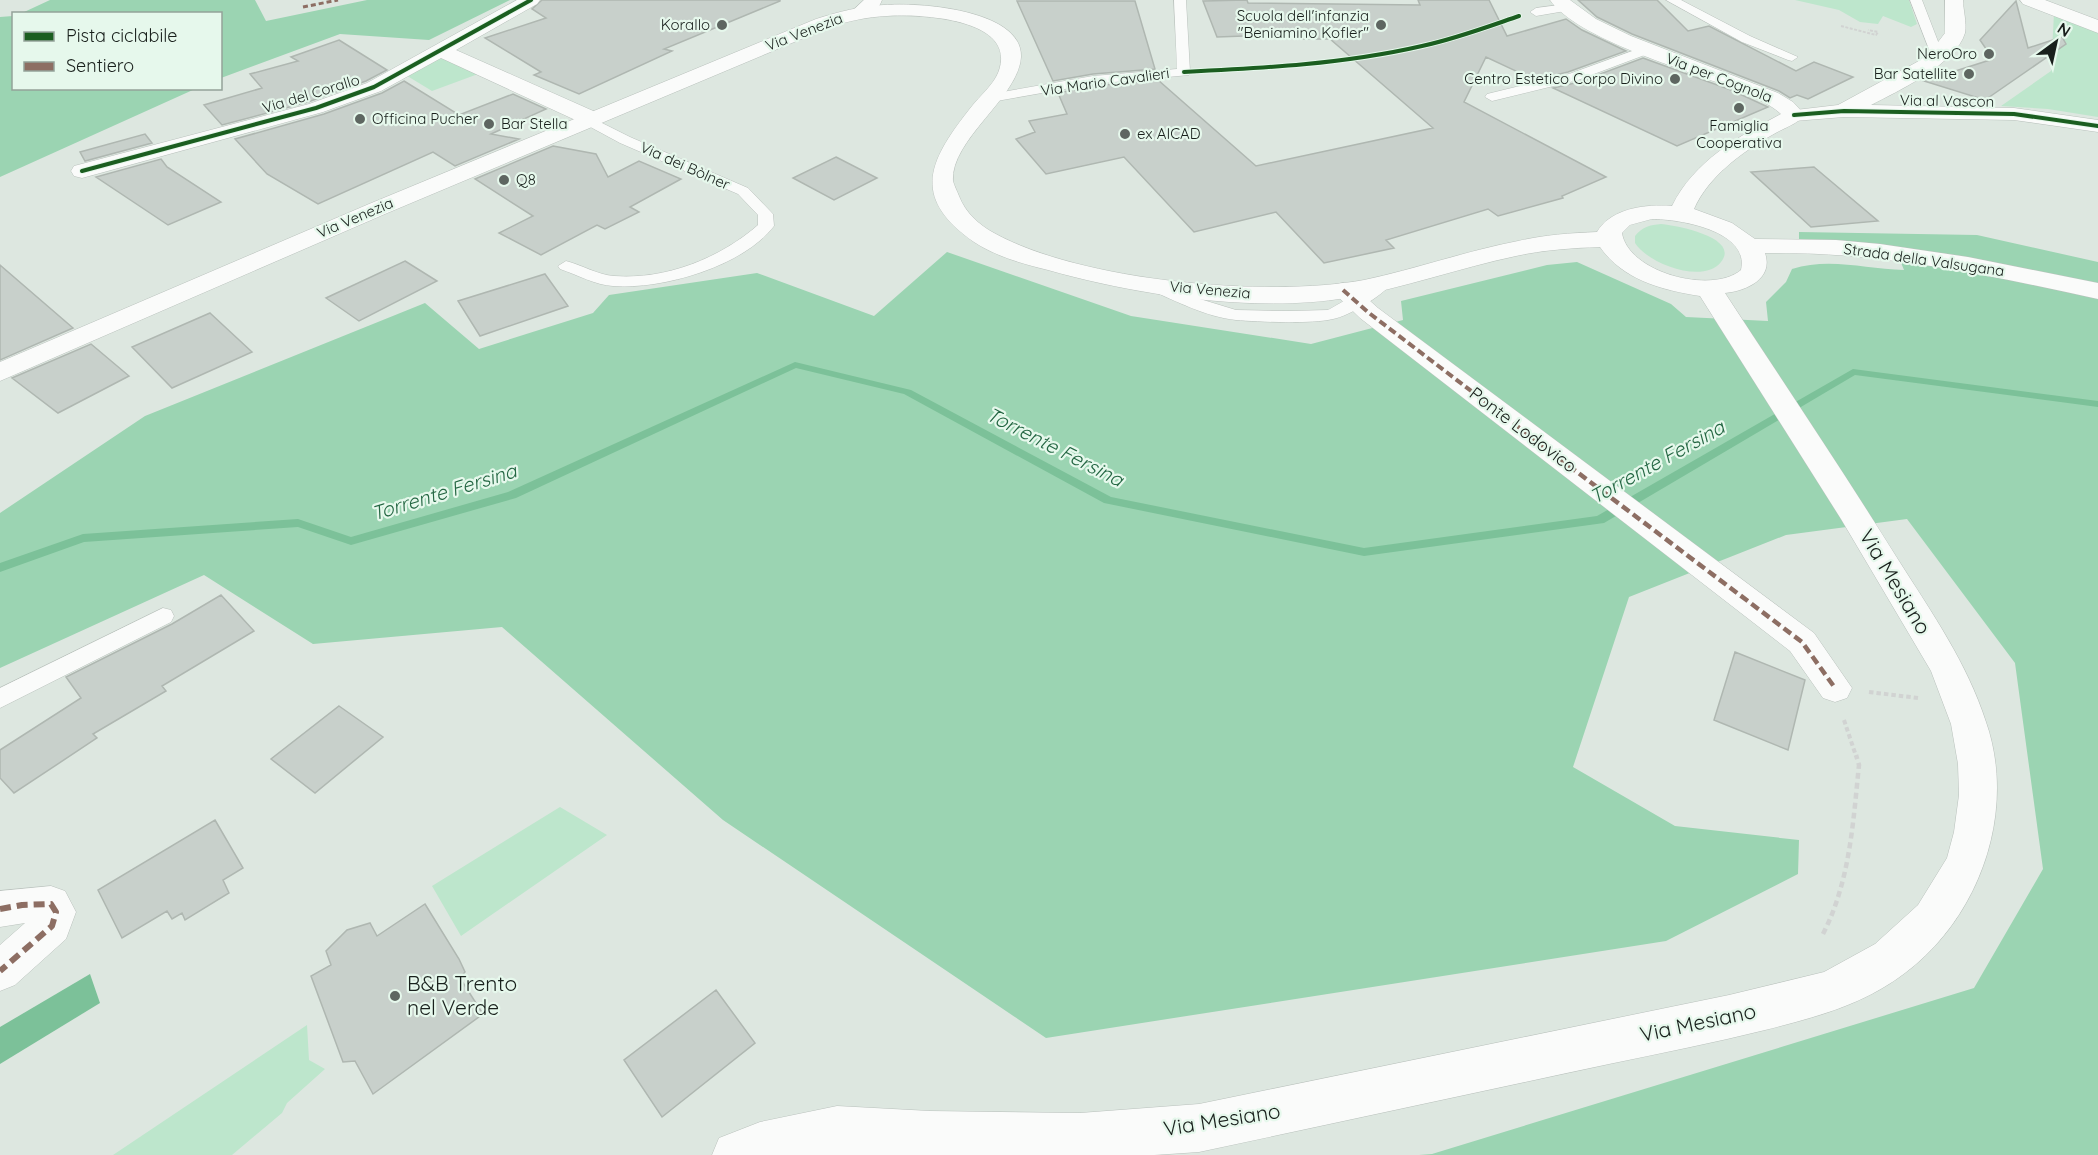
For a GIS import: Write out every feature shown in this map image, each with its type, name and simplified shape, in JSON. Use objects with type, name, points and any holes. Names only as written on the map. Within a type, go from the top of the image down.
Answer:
[{"type":"main road","name":"Via del Corallo","points":[[82,171],[316,108],[374,87],[443,51],[531,0]]},
{"type":"main road","points":[[1844,111],[1938,57],[1951,43],[1955,32],[1954,0]]},
{"type":"main road","points":[[2029,0],[2098,27]]},
{"type":"main road","name":"Via per Cognola","points":[[1563,4],[1586,22],[1646,50],[1770,97],[1792,110],[1794,115],[1739,146],[1688,195],[1680,214]]},
{"type":"main road","name":"Via Venezia","points":[[0,372],[590,119],[866,7],[931,11],[971,20],[994,30],[1010,46],[1013,63],[991,98],[950,154],[941,179],[949,206],[967,227],[987,241],[1015,254],[1077,271],[1148,284],[1222,292],[1350,296],[1384,283],[1517,248],[1566,240],[1609,239]]},
{"type":"main road","points":[[443,51],[590,119]]},
{"type":"main road","name":"Via al Vascon","points":[[1794,115],[1844,111],[2014,114],[2098,126]]},
{"type":"main road","points":[[1652,212],[1680,214],[1722,227],[1748,246],[1755,264],[1752,273],[1741,282],[1709,289],[1682,286],[1640,272],[1624,262],[1613,250],[1609,239],[1613,226],[1628,216],[1652,212]]},
{"type":"main road","name":"Strada della Valsugana","points":[[1748,246],[1842,247],[1980,266],[2098,291]]},
{"type":"main road","name":"Via Mesiano","points":[[736,1155],[760,1146],[837,1130],[930,1136],[1080,1137],[1199,1128],[1729,1017],[1831,992],[1890,959],[1933,919],[1965,864],[1974,832],[1978,795],[1977,764],[1969,724],[1947,668],[1852,511],[1709,289]]},
{"type":"street","name":"Ponte Lodovico","points":[[1350,296],[1386,326],[1802,642],[1835,688]]},
{"type":"street","points":[[0,909],[22,905],[51,904],[56,912],[52,927],[0,971]]},
{"type":"lane","name":"Via Mario Cavalieri","points":[[991,98],[1093,80],[1184,72],[1180,0]]},
{"type":"lane","points":[[1672,0],[1746,39],[1792,57]]},
{"type":"lane","points":[[1916,0],[1938,57]]},
{"type":"lane","name":"Via per Cognola","points":[[1536,12],[1563,4]]},
{"type":"lane","points":[[1492,97],[1573,77],[1646,50]]},
{"type":"lane","name":"Via dei Bòlner","points":[[566,266],[612,281],[652,280],[692,270],[721,258],[750,241],[766,226],[765,214],[743,191],[626,140],[590,119]]},
{"type":"lane","points":[[0,699],[163,616]]},
{"type":"path","points":[[1841,26],[1876,34],[1878,32],[1868,30]]},
{"type":"path","points":[[1823,934],[1832,916],[1850,854],[1859,765],[1835,688],[1927,699]]},
{"type":"shaded area","points":[[50,0],[255,0],[266,21],[367,0],[510,0],[429,40],[340,34],[222,78],[222,12],[24,12]]},
{"type":"shaded area","points":[[1795,0],[1909,0],[1917,24],[1911,27],[1883,16],[1878,24],[1860,22],[1839,10]]},
{"type":"shaded area","points":[[2054,13],[2098,31],[2098,117],[2048,109],[2001,106],[2051,71]]},
{"type":"shaded area","points":[[12,16],[12,90],[193,90],[0,177],[0,17]]},
{"type":"shaded area","points":[[440,57],[478,74],[432,91],[404,74]]},
{"type":"shaded area","points":[[1661,224],[1691,230],[1714,239],[1722,246],[1725,253],[1721,262],[1713,269],[1702,272],[1676,269],[1651,258],[1635,243],[1635,236],[1646,227]]},
{"type":"shaded area","points":[[1799,232],[1977,235],[2098,262],[2098,1155],[1419,1155],[1432,1154],[1974,988],[2043,869],[2015,663],[1907,519],[1786,535],[1629,597],[1573,767],[1675,826],[1799,840],[1798,874],[1666,941],[1046,1038],[723,820],[502,627],[313,644],[204,575],[0,668],[0,513],[145,416],[425,303],[479,349],[593,313],[609,295],[757,273],[874,316],[947,252],[1131,316],[1311,344],[1403,320],[1401,301],[1547,265],[1577,262],[1671,304],[1686,317],[1768,321],[1766,302],[1786,282],[1792,269],[1834,264],[1904,270],[1898,255],[1799,239]]},
{"type":"shaded area","points":[[560,807],[607,835],[461,936],[432,886]]},
{"type":"shaded area","points":[[90,974],[100,1003],[0,1064],[0,1027]]},
{"type":"shaded area","points":[[307,1025],[309,1060],[325,1069],[287,1103],[282,1113],[232,1155],[113,1155]]},
{"type":"building","points":[[542,0],[780,1],[664,49],[672,51],[579,94],[534,75],[541,72],[485,38],[546,18],[532,9]]},
{"type":"building","points":[[1247,0],[1248,3],[1420,5],[1418,0],[1489,0],[1507,36],[1566,19],[1582,30],[1626,51],[1568,72],[1535,80],[1486,57],[1464,102],[1606,177],[1562,196],[1563,198],[1498,216],[1488,209],[1386,240],[1394,248],[1324,263],[1276,212],[1194,232],[1124,157],[1046,174],[1016,139],[1035,132],[1029,121],[1067,114],[1058,93],[1093,86],[1158,80],[1256,166],[1433,128],[1330,39],[1298,39],[1296,34],[1217,37],[1203,1]]},
{"type":"building","points":[[1578,0],[1657,0],[1688,31],[1709,26],[1796,71],[1814,62],[1853,77],[1808,99],[1797,95],[1790,98],[1779,91],[1632,34],[1597,17]]},
{"type":"building","points":[[1017,1],[1135,1],[1155,69],[1093,74],[1053,81]]},
{"type":"building","points":[[2016,1],[2028,48],[2062,37],[2066,44],[1985,100],[1924,81],[1993,59],[1980,40]]},
{"type":"building","points":[[339,40],[387,70],[366,81],[308,102],[222,125],[204,105],[262,88],[250,74],[298,61],[291,57]]},
{"type":"building","points":[[1643,58],[1731,90],[1768,107],[1677,146],[1553,88],[1579,82]]},
{"type":"building","points":[[404,81],[459,115],[513,94],[546,109],[491,134],[519,139],[455,166],[433,152],[318,204],[267,174],[235,139],[324,114],[382,93]]},
{"type":"building","points":[[145,134],[152,143],[85,161],[80,152]]},
{"type":"building","points":[[553,146],[596,154],[608,177],[639,161],[681,179],[630,207],[639,212],[605,229],[597,225],[541,255],[499,233],[533,216],[475,179]]},
{"type":"building","points":[[836,157],[877,178],[834,200],[793,178]]},
{"type":"building","points":[[161,159],[167,167],[221,202],[168,225],[96,177]]},
{"type":"building","points":[[1814,167],[1878,221],[1811,227],[1751,172]]},
{"type":"building","points":[[405,261],[437,281],[359,321],[326,298]]},
{"type":"building","points":[[0,265],[73,328],[0,360]]},
{"type":"building","points":[[545,274],[568,306],[480,336],[458,301]]},
{"type":"building","points":[[210,313],[252,352],[172,388],[132,347]]},
{"type":"building","points":[[91,344],[129,376],[58,413],[12,378]]},
{"type":"building","points":[[221,595],[254,631],[162,686],[166,691],[93,734],[97,738],[14,793],[0,778],[0,750],[81,698],[66,677],[172,624]]},
{"type":"building","points":[[1735,652],[1805,680],[1788,750],[1714,720]]},
{"type":"building","points":[[339,706],[383,737],[315,793],[271,759]]},
{"type":"building","points":[[215,820],[243,868],[223,880],[229,893],[185,920],[182,913],[172,919],[167,911],[122,938],[98,890]]},
{"type":"building","name":"B&B Trento nel Verde","points":[[425,904],[459,959],[465,972],[460,978],[483,1014],[373,1094],[355,1061],[343,1062],[311,976],[331,965],[326,951],[347,930],[370,923],[377,936]]},
{"type":"building","points":[[716,990],[755,1043],[662,1117],[624,1060]]},
{"type":"waterway","name":"Torrente Fersina","points":[[0,568],[83,538],[298,523],[351,541],[512,495],[795,365],[907,392],[1108,500],[1364,552],[1600,520],[1853,372],[2098,404]]},
{"type":"marked path","points":[[303,7],[338,0]]},
{"type":"marked path","points":[[1343,290],[1369,313],[1802,642],[1835,688]]},
{"type":"marked path","points":[[0,909],[22,905],[51,904],[56,912],[52,926],[0,971]]},
{"type":"cycle path","points":[[82,171],[316,108],[374,87],[531,0]]},
{"type":"cycle path","points":[[1184,72],[1304,64],[1394,52],[1436,43],[1519,16]]},
{"type":"cycle path","points":[[1794,115],[1844,111],[2014,114],[2098,126]]},
{"type":"place","name":"Korallo","points":[[722,25]]},
{"type":"place","name":"Scuola dell'infanzia \"Beniamino Kofler\"","points":[[1381,25]]},
{"type":"place","name":"NeroOro","points":[[1989,54]]},
{"type":"place","name":"Bar Satellite","points":[[1969,74]]},
{"type":"place","name":"Centro Estetico Corpo Divino","points":[[1675,79]]},
{"type":"place","name":"Famiglia Cooperativa","points":[[1739,108]]},
{"type":"place","name":"Officina Pucher","points":[[360,119]]},
{"type":"place","name":"Bar Stella","points":[[489,124]]},
{"type":"place","name":"ex AICAD","points":[[1125,134]]},
{"type":"place","name":"Q8","points":[[504,180]]},
{"type":"place","name":"B&B Trento nel Verde","points":[[395,996]]}]
